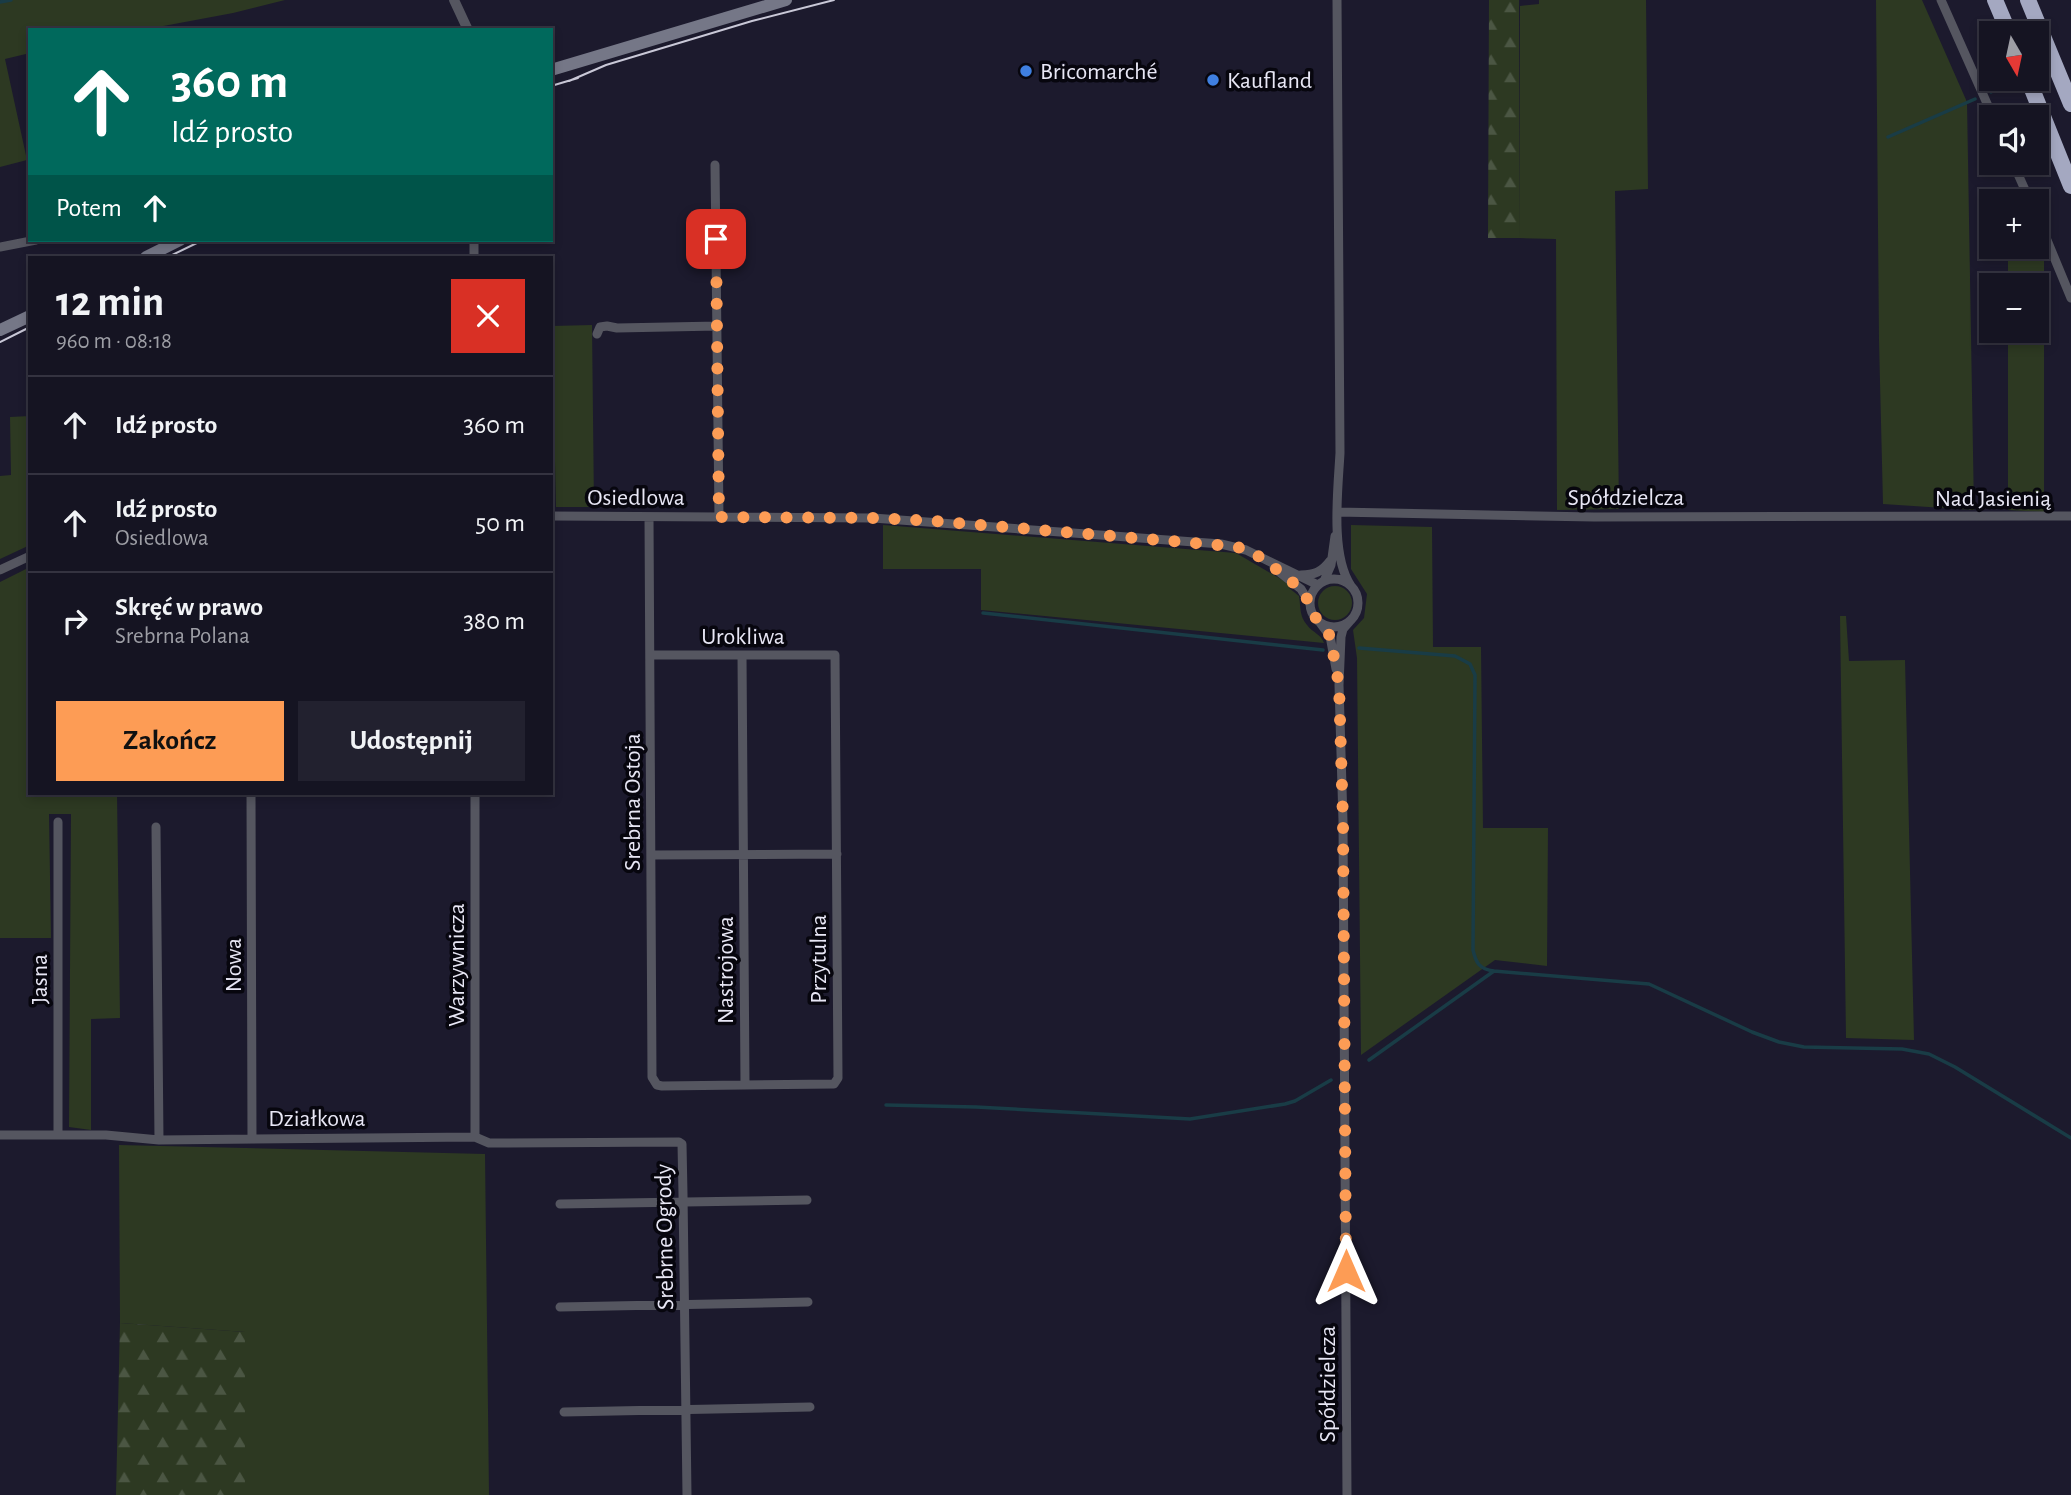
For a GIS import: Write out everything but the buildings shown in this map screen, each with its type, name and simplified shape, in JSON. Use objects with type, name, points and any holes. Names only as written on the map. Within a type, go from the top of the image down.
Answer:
[{"type":"highway","points":[[1995,0],[2004,21]]},
{"type":"highway","points":[[2028,0],[2071,104]]},
{"type":"highway","points":[[2033,91],[2071,186]]},
{"type":"main road","points":[[553,69],[786,0]]},
{"type":"main road","points":[[148,256],[176,242]]},
{"type":"main road","points":[[0,330],[28,317]]},
{"type":"street","points":[[454,0],[467,28]]},
{"type":"street","points":[[1337,0],[1340,440],[1338,517],[1342,565],[1345,576],[1357,594],[1358,604],[1356,614],[1343,629],[1341,637],[1339,685]]},
{"type":"street","points":[[1941,0],[1988,105]]},
{"type":"street","points":[[715,165],[719,517]]},
{"type":"street","points":[[0,247],[28,242]]},
{"type":"street","points":[[2049,245],[2071,298]]},
{"type":"street","points":[[597,334],[600,327],[607,326],[718,327]]},
{"type":"street","name":"Osiedlowa","points":[[553,516],[873,518],[1221,544],[1241,548],[1321,583]]},
{"type":"street","name":"Nad Jasienią","points":[[1915,517],[2071,516]]},
{"type":"street","name":"Srebrna Ostoja","points":[[649,517],[652,1077],[657,1085]]},
{"type":"street","points":[[1338,517],[1328,574],[1311,596],[1310,604],[1312,613],[1330,636],[1339,685]]},
{"type":"street","name":"Spółdzielcza","points":[[1338,517],[1915,517]]},
{"type":"street","points":[[0,570],[28,557]]},
{"type":"street","name":"Osiedlowa","points":[[1262,558],[1301,589],[1310,604]]},
{"type":"street","points":[[1301,575],[1321,571],[1332,560]]},
{"type":"street","points":[[1321,583],[1341,579],[1352,586]]},
{"type":"street","points":[[1317,620],[1331,627],[1350,621]]},
{"type":"street","name":"Urokliwa","points":[[650,655],[835,655]]},
{"type":"street","name":"Nastrojowa","points":[[742,655],[745,1084]]},
{"type":"street","name":"Przytulna","points":[[657,1085],[834,1084],[838,1081],[835,655]]},
{"type":"street","name":"Spółdzielcza","points":[[1339,685],[1343,834],[1347,1495]]},
{"type":"street","name":"Nowa","points":[[251,795],[252,1138]]},
{"type":"street","name":"Warzywnicza","points":[[475,795],[475,1137]]},
{"type":"street","name":"Jasna","points":[[58,822],[58,1135]]},
{"type":"street","points":[[156,827],[159,1140]]},
{"type":"street","points":[[652,855],[837,855]]},
{"type":"street","name":"Działkowa","points":[[0,1136],[106,1135],[159,1140],[475,1137]]},
{"type":"street","name":"Srebrne Ogrody","points":[[475,1137],[489,1143],[682,1144],[687,1495]]},
{"type":"street","points":[[560,1204],[807,1200]]},
{"type":"street","points":[[560,1307],[808,1302]]},
{"type":"street","points":[[564,1412],[810,1408]]},
{"type":"green space","points":[[0,0],[285,0],[153,28],[28,28],[28,53],[5,59],[27,160],[0,167]]},
{"type":"green space","points":[[1489,0],[1519,0],[1519,238],[1488,238]]},
{"type":"green space","points":[[1539,0],[1646,0],[1648,189],[1615,191],[1619,509],[1557,510],[1556,239],[1519,238],[1520,6],[1539,4]]},
{"type":"green space","points":[[1876,0],[1922,0],[1967,102],[1974,510],[1883,504]]},
{"type":"green space","points":[[2008,259],[2044,259],[2044,273],[2008,273]]},
{"type":"green space","points":[[592,325],[594,507],[556,507],[553,326]]},
{"type":"green space","points":[[2008,343],[2044,343],[2044,512],[2008,510]]},
{"type":"green space","points":[[28,416],[28,546],[0,559],[0,476],[11,475],[10,417]]},
{"type":"green space","points":[[883,525],[1236,553],[1291,585],[1289,588],[1299,596],[1304,622],[1324,643],[981,610],[981,569],[883,569]]},
{"type":"green space","points":[[1351,525],[1432,527],[1433,647],[1481,647],[1483,828],[1548,828],[1547,966],[1495,960],[1361,1055],[1357,658],[1353,630],[1364,618],[1367,594],[1351,569]]},
{"type":"green space","points":[[28,568],[28,795],[117,795],[120,1018],[91,1019],[91,1130],[69,1127],[71,814],[49,814],[51,938],[0,938],[0,582]]},
{"type":"green space","points":[[1335,586],[1347,591],[1352,603],[1347,615],[1335,620],[1323,615],[1318,603],[1323,591]]},
{"type":"green space","points":[[1840,616],[1846,616],[1849,661],[1905,660],[1914,1040],[1846,1038]]},
{"type":"green space","points":[[119,1145],[485,1154],[489,1495],[245,1495],[245,1332],[120,1323]]},
{"type":"green space","points":[[120,1323],[245,1332],[245,1495],[116,1495]]},
{"type":"waterway","points":[[0,2],[11,0]]},
{"type":"waterway","points":[[1888,137],[1975,99]]},
{"type":"waterway","points":[[983,613],[1323,650]]},
{"type":"waterway","points":[[1359,648],[1455,656],[1470,664],[1475,675],[1473,950],[1479,965],[1494,971]]},
{"type":"waterway","points":[[1369,1060],[1494,971],[1649,984],[1779,1042],[1804,1047],[1902,1049],[1929,1054],[2071,1138]]},
{"type":"waterway","points":[[886,1105],[976,1107],[1190,1119],[1285,1104],[1331,1080]]},
{"type":"tram line","points":[[569,81],[606,65],[752,21],[834,0]]},
{"type":"tram line","points":[[553,85],[578,78]]},
{"type":"tram line","points":[[170,256],[199,242]]},
{"type":"tram line","points":[[0,342],[28,328]]},
{"type":"place","name":"Bricomarché","points":[[1026,71]]},
{"type":"place","name":"Kaufland","points":[[1213,80]]},
{"type":"route","points":[[716,239],[719,517],[934,521],[1230,546],[1262,558],[1301,589],[1307,598],[1314,617],[1330,636],[1339,685],[1343,821],[1346,1271]]}]
